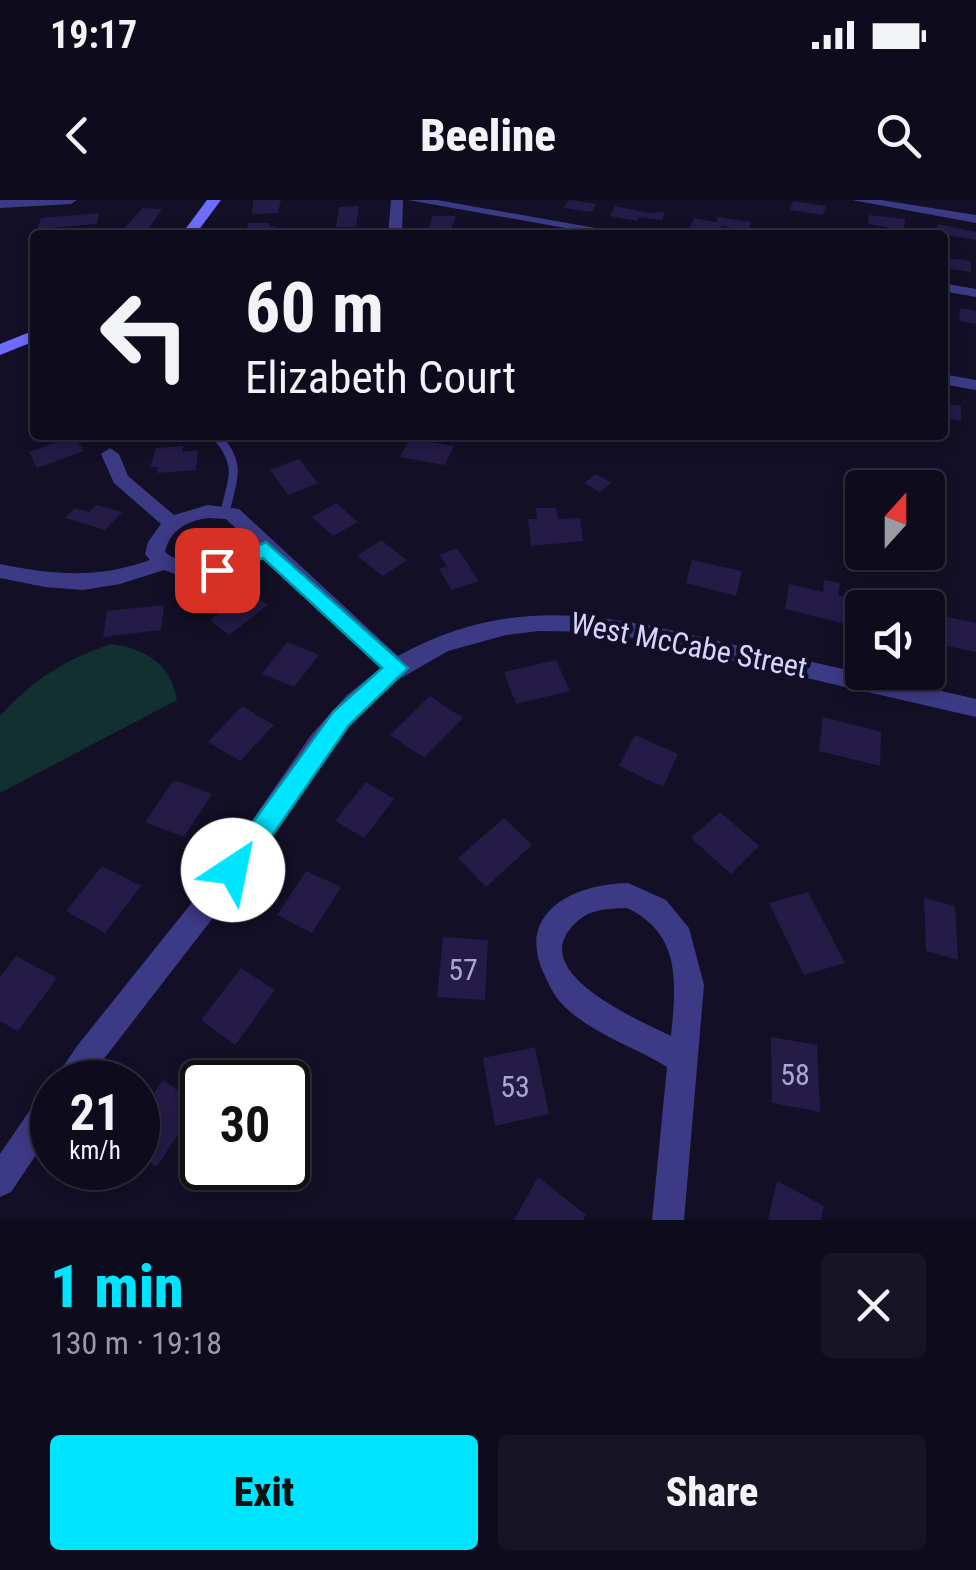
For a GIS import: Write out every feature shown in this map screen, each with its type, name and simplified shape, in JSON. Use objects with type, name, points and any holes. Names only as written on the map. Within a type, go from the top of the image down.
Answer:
[{"type":"main road","points":[[192,230],[214,200]]},
{"type":"main road","points":[[0,350],[30,337]]},
{"type":"street","points":[[0,204],[71,200]]},
{"type":"street","points":[[395,230],[397,200]]},
{"type":"street","points":[[414,200],[597,230]]},
{"type":"street","points":[[858,200],[976,219]]},
{"type":"street","points":[[948,289],[976,293]]},
{"type":"street","points":[[948,380],[976,385]]},
{"type":"street","points":[[110,454],[120,479],[173,524]]},
{"type":"street","points":[[266,549],[217,570],[182,570],[155,554],[156,544],[173,524],[193,514],[224,512],[245,522],[266,549],[397,668]]},
{"type":"street","points":[[0,571],[76,586],[126,577],[163,562]]},
{"type":"street","name":"West McCabe Street","points":[[85,1060],[192,926],[356,700],[397,668],[454,640],[512,623],[554,618],[607,624],[976,708]]},
{"type":"street","points":[[668,1220],[690,985],[686,950],[675,926],[654,908],[622,894],[597,894],[574,904],[552,934],[550,952],[565,987],[586,1005],[681,1059]]},
{"type":"street","points":[[0,1182],[30,1137]]},
{"type":"lane","points":[[220,440],[233,454],[235,469],[224,512]]},
{"type":"green space","points":[[111,644],[154,660],[169,676],[177,700],[0,793],[0,716],[51,672]]},
{"type":"building","points":[[253,200],[281,200],[278,213],[252,214]]},
{"type":"building","points":[[569,200],[597,204],[591,212],[563,208]]},
{"type":"building","points":[[793,201],[826,206],[823,215],[790,210]]},
{"type":"building","points":[[359,206],[356,227],[336,227],[339,207]]},
{"type":"building","points":[[615,206],[648,213],[665,212],[662,220],[639,217],[637,221],[610,216]]},
{"type":"building","points":[[143,208],[162,209],[147,230],[123,230]]},
{"type":"building","points":[[99,213],[97,224],[37,229],[41,218]]},
{"type":"building","points":[[869,215],[905,219],[904,230],[868,224]]},
{"type":"building","points":[[433,216],[456,216],[451,230],[428,230]]},
{"type":"building","points":[[718,217],[751,222],[749,230],[722,226],[721,230],[689,230],[694,218],[716,222]]},
{"type":"building","points":[[248,223],[277,226],[272,230],[247,230]]},
{"type":"building","points":[[938,224],[976,232],[976,240],[948,235],[948,230],[937,230]]},
{"type":"building","points":[[948,258],[971,261],[971,272],[948,269]]},
{"type":"building","points":[[960,308],[976,311],[976,324],[959,321]]},
{"type":"building","points":[[948,404],[961,406],[961,421],[948,418]]},
{"type":"building","points":[[63,440],[77,440],[84,451],[37,468],[29,452]]},
{"type":"building","points":[[409,440],[454,446],[445,465],[400,457]]},
{"type":"building","points":[[183,446],[182,452],[198,450],[196,470],[157,473],[158,467],[150,467],[156,448]]},
{"type":"building","points":[[299,459],[318,483],[288,495],[270,470]]},
{"type":"building","points":[[596,474],[612,483],[600,492],[584,483]]},
{"type":"building","points":[[336,503],[358,522],[333,536],[312,517]]},
{"type":"building","points":[[96,505],[122,512],[105,530],[65,518],[75,508],[89,512]]},
{"type":"building","points":[[536,508],[556,508],[558,519],[580,518],[583,541],[531,546],[528,519],[537,519]]},
{"type":"building","points":[[381,540],[407,560],[383,576],[357,556]]},
{"type":"building","points":[[457,548],[479,581],[452,590],[439,569],[447,566],[439,555]]},
{"type":"building","points":[[692,560],[742,571],[736,596],[686,583]]},
{"type":"building","points":[[824,580],[840,583],[838,595],[845,597],[845,624],[785,609],[789,584],[823,592]]},
{"type":"building","points":[[248,591],[268,605],[229,635],[210,620]]},
{"type":"building","points":[[164,605],[161,630],[103,637],[107,611]]},
{"type":"building","points":[[945,617],[976,623],[976,652],[945,646]]},
{"type":"building","points":[[287,642],[319,655],[294,687],[262,674]]},
{"type":"building","points":[[556,660],[570,691],[516,704],[504,672]]},
{"type":"building","points":[[430,696],[463,718],[424,758],[390,735]]},
{"type":"building","points":[[242,706],[274,725],[240,761],[208,742]]},
{"type":"building","points":[[823,717],[881,732],[880,766],[819,751]]},
{"type":"building","points":[[635,735],[678,754],[663,787],[619,766]]},
{"type":"building","points":[[174,780],[212,794],[184,837],[145,822]]},
{"type":"building","points":[[366,782],[394,799],[364,838],[335,821]]},
{"type":"building","points":[[720,812],[759,846],[731,874],[691,838]]},
{"type":"building","points":[[504,818],[532,845],[486,887],[458,858]]},
{"type":"building","points":[[102,866],[141,886],[105,933],[66,911]]},
{"type":"building","points":[[306,871],[341,887],[312,933],[277,915]]},
{"type":"building","points":[[808,892],[845,963],[804,975],[769,903]]},
{"type":"building","points":[[924,898],[955,906],[958,960],[926,951]]},
{"type":"building","points":[[443,937],[488,940],[485,1000],[437,997]]},
{"type":"building","points":[[16,956],[57,978],[18,1031],[0,1021],[0,977]]},
{"type":"building","points":[[241,968],[275,990],[235,1045],[201,1020]]},
{"type":"building","points":[[771,1037],[817,1045],[820,1112],[772,1103]]},
{"type":"building","points":[[535,1047],[549,1114],[495,1126],[483,1058]]},
{"type":"building","points":[[163,1080],[180,1092],[180,1132],[160,1161]]},
{"type":"building","points":[[538,1177],[586,1215],[583,1220],[514,1220]]},
{"type":"building","points":[[777,1181],[824,1206],[821,1220],[768,1220]]},
{"type":"route","points":[[217,570],[266,549],[397,668],[356,700],[341,718],[233,870]]}]
